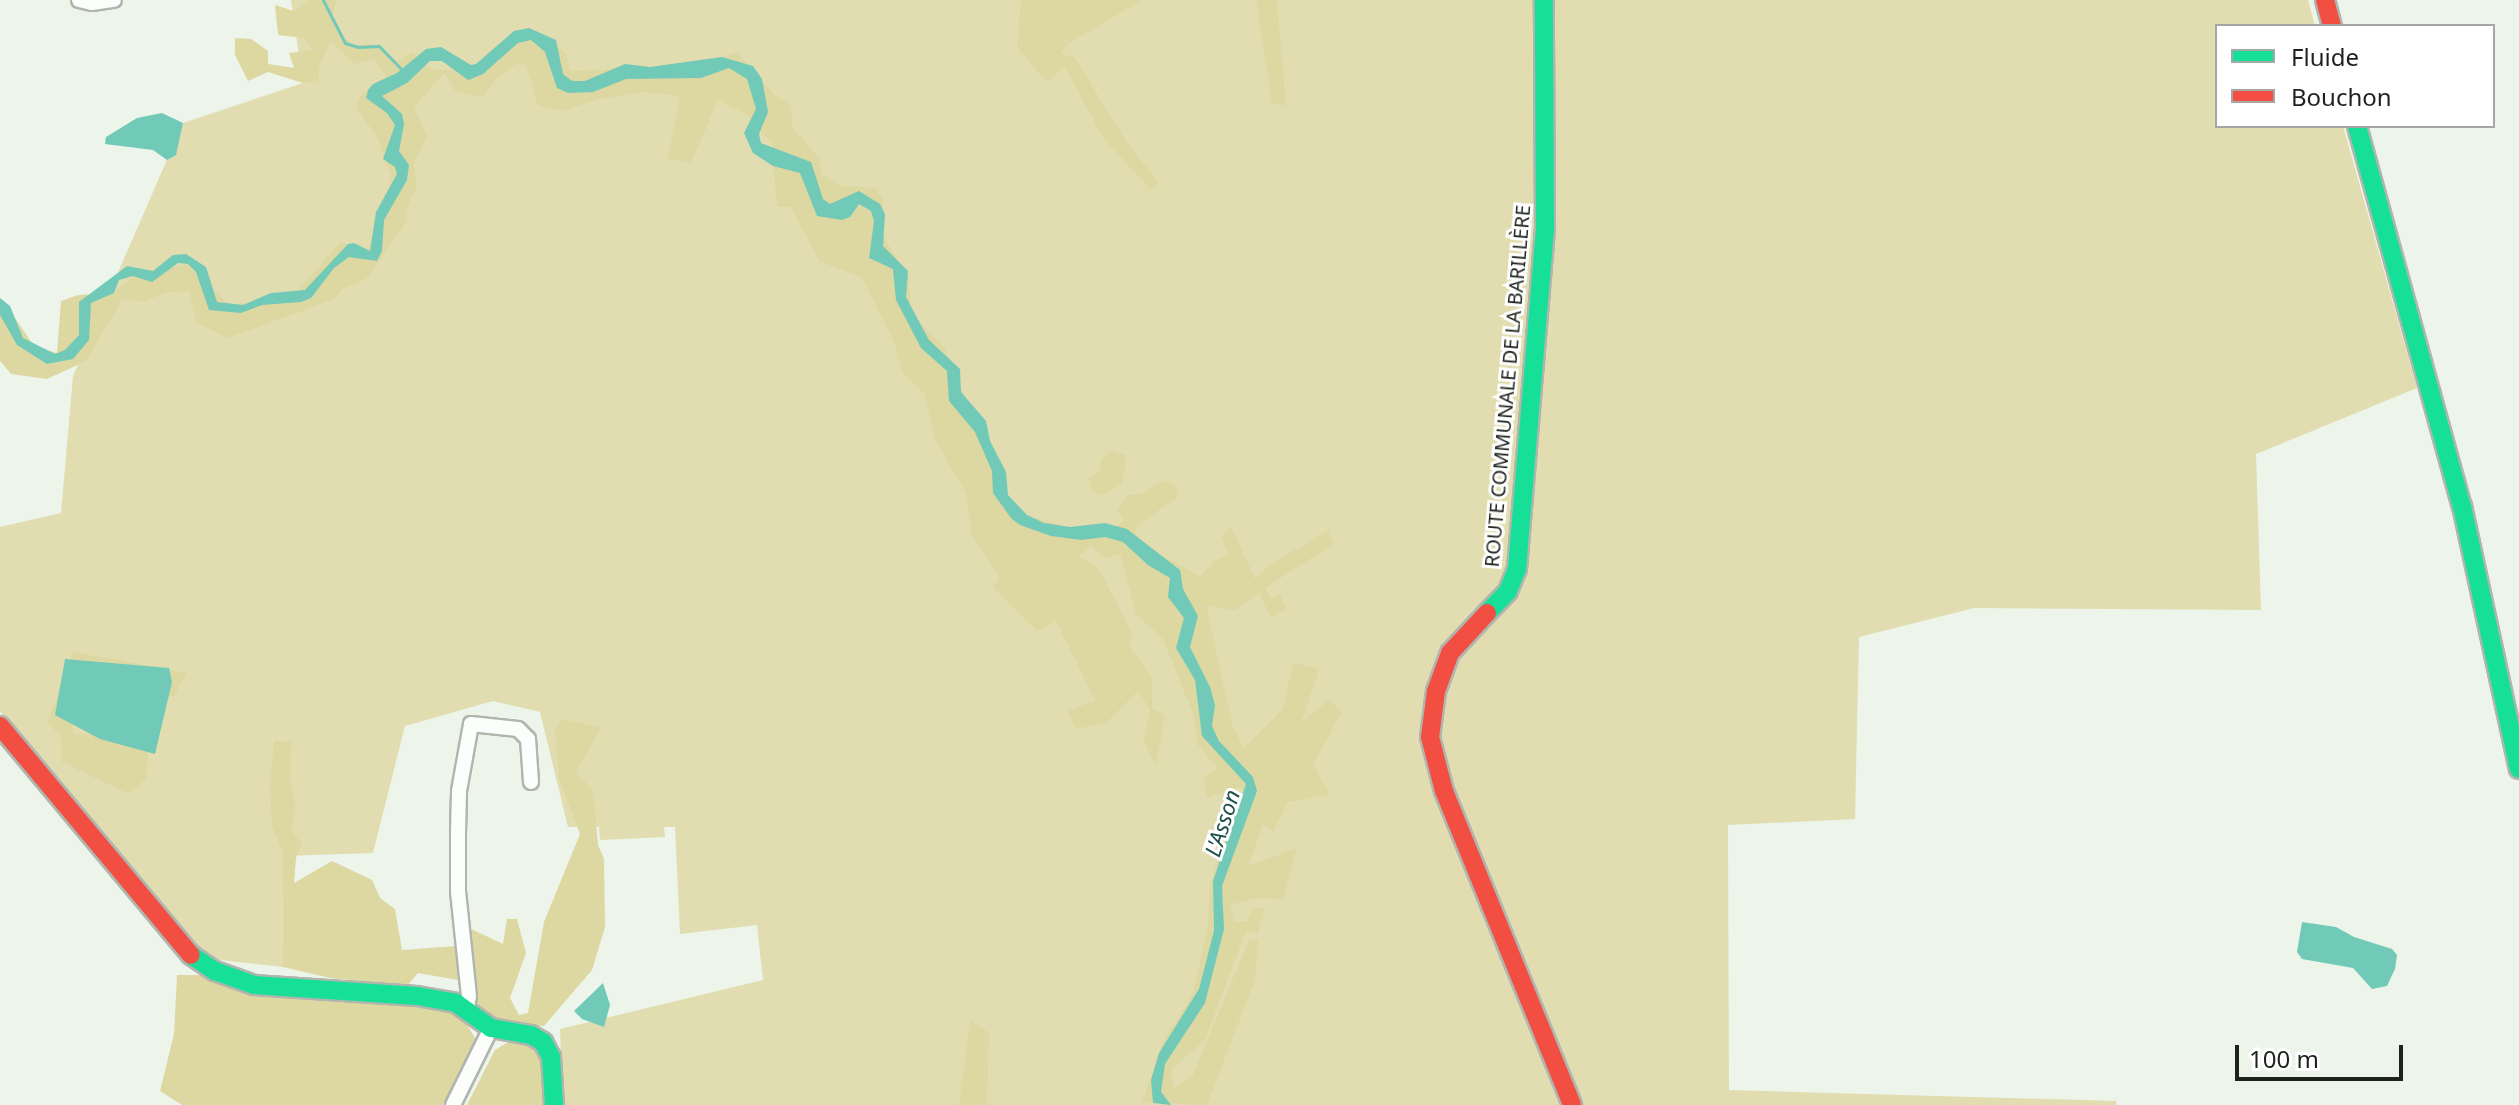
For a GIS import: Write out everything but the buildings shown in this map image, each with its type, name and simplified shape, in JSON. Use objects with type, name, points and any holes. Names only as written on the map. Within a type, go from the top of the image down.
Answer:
[{"type":"street","points":[[79,0],[92,3],[114,0]]},
{"type":"street","name":"ROUTE COMMUNALE DE LA BARILLÈRE","points":[[1544,0],[1545,227],[1517,569],[1508,591],[1450,653],[1436,691],[1430,737],[1441,783],[1572,1105]]},
{"type":"street","points":[[2325,0],[2331,24]]},
{"type":"street","points":[[2358,128],[2462,506],[2519,769]]},
{"type":"street","points":[[467,1008],[469,996],[458,892],[458,833],[459,791],[471,724],[518,729],[528,739],[531,782]]},
{"type":"street","points":[[0,726],[191,955],[215,971],[254,985],[417,996],[467,1008],[491,1028],[531,1035],[543,1042],[551,1057],[554,1105]]},
{"type":"street","points":[[453,1105],[491,1028]]},
{"type":"shaded area","points":[[291,0],[2308,0],[2314,24],[2215,24],[2215,128],[2344,128],[2417,388],[2256,454],[2261,610],[1974,608],[1859,637],[1855,819],[1728,825],[1729,1090],[2116,1101],[2117,1105],[563,1105],[560,1029],[763,980],[757,925],[680,934],[675,827],[664,827],[665,837],[600,840],[599,827],[568,827],[540,712],[493,701],[405,726],[373,853],[282,856],[283,967],[220,960],[185,938],[0,711],[0,527],[61,513],[73,376],[183,123],[303,83]]},
{"type":"shaded area","points":[[312,0],[337,0],[332,16],[342,38],[356,45],[372,44],[397,61],[413,52],[431,69],[469,72],[514,41],[547,38],[566,54],[570,71],[699,66],[737,52],[774,95],[791,105],[792,127],[820,159],[821,174],[841,186],[876,188],[883,199],[883,236],[909,279],[911,315],[944,347],[1011,511],[1068,527],[1113,529],[1124,520],[1117,511],[1126,495],[1141,494],[1163,481],[1175,486],[1178,497],[1137,525],[1134,541],[1200,576],[1215,560],[1228,555],[1221,537],[1231,526],[1255,579],[1271,564],[1328,531],[1333,544],[1265,588],[1271,599],[1280,595],[1287,609],[1271,618],[1259,593],[1235,610],[1206,605],[1233,728],[1244,748],[1283,709],[1293,663],[1319,669],[1301,723],[1329,700],[1342,711],[1313,765],[1330,794],[1288,802],[1273,832],[1263,824],[1248,866],[1297,848],[1283,899],[1255,898],[1230,905],[1235,922],[1247,921],[1253,907],[1264,909],[1258,934],[1246,931],[1205,1040],[1172,1069],[1173,1088],[1192,1077],[1249,940],[1258,941],[1255,980],[1207,1105],[1142,1102],[1164,1040],[1193,994],[1208,926],[1210,886],[1218,859],[1221,823],[1236,826],[1247,794],[1239,787],[1207,798],[1203,778],[1218,769],[1198,745],[1194,716],[1163,639],[1136,614],[1120,554],[1104,558],[1091,547],[1078,556],[1098,567],[1132,633],[1130,647],[1152,677],[1152,708],[1165,715],[1156,767],[1144,741],[1150,709],[1138,691],[1106,723],[1075,729],[1068,711],[1095,700],[1056,621],[1037,631],[993,587],[999,578],[971,534],[966,493],[934,438],[925,394],[902,373],[894,342],[862,278],[819,261],[791,207],[777,207],[772,144],[746,114],[718,100],[691,163],[668,158],[680,96],[642,92],[599,99],[562,111],[538,106],[526,65],[516,64],[497,78],[484,97],[456,92],[444,73],[414,107],[427,137],[414,161],[417,187],[406,209],[407,221],[369,277],[343,289],[332,300],[227,338],[197,323],[189,291],[168,292],[144,301],[122,300],[86,361],[47,379],[11,374],[0,361],[0,309],[15,318],[34,346],[57,353],[61,301],[78,295],[114,293],[133,276],[189,264],[228,305],[294,296],[341,241],[365,255],[382,224],[391,175],[377,137],[356,107],[361,95],[387,76],[373,59],[354,64],[331,42],[319,66],[319,80],[303,83],[268,72],[248,81],[235,55],[235,38],[251,39],[268,51],[268,64],[294,68],[289,53],[313,50],[304,38],[278,35],[275,5],[294,11]]},
{"type":"shaded area","points":[[1021,0],[1142,0],[1068,44],[1061,53],[1075,58],[1127,143],[1159,183],[1151,190],[1103,138],[1065,67],[1047,82],[1017,47]]},
{"type":"shaded area","points":[[1256,0],[1277,0],[1286,105],[1272,104]]},
{"type":"shaded area","points":[[1112,450],[1127,455],[1122,483],[1101,496],[1091,489],[1089,478],[1100,470],[1101,459]]},
{"type":"shaded area","points":[[73,652],[187,673],[174,696],[72,697],[73,734],[108,735],[148,752],[146,779],[129,794],[62,762],[61,737],[48,722]]},
{"type":"shaded area","points":[[563,719],[601,728],[575,773],[593,789],[598,845],[604,859],[605,927],[592,970],[544,1026],[493,1025],[471,998],[467,927],[503,944],[507,919],[517,919],[526,953],[510,998],[519,1015],[528,1013],[544,922],[580,834],[559,778],[555,731]]},
{"type":"shaded area","points":[[274,741],[291,742],[290,782],[296,807],[291,830],[302,844],[296,858],[294,883],[332,861],[372,880],[380,898],[395,909],[402,950],[457,946],[458,980],[418,973],[407,986],[330,978],[283,967],[282,850],[272,826],[270,787]]},
{"type":"shaded area","points":[[177,975],[207,975],[460,1012],[476,1040],[443,1105],[182,1105],[160,1091],[174,1034]]},
{"type":"shaded area","points":[[970,1020],[989,1033],[987,1105],[959,1105]]},
{"type":"shaded area","points":[[515,1038],[545,1055],[547,1105],[467,1105],[495,1050]]},
{"type":"water","points":[[529,28],[556,40],[563,74],[572,81],[585,81],[625,64],[650,67],[722,57],[753,66],[762,79],[768,112],[759,134],[761,143],[811,162],[823,199],[830,204],[859,191],[880,204],[885,214],[883,246],[908,271],[906,297],[929,340],[960,369],[961,392],[986,421],[990,441],[1006,472],[1008,495],[1027,515],[1044,523],[1070,527],[1105,523],[1127,529],[1180,570],[1183,589],[1198,616],[1190,647],[1210,687],[1215,705],[1212,726],[1219,741],[1253,777],[1257,791],[1222,886],[1224,929],[1205,1003],[1165,1064],[1161,1092],[1171,1105],[1153,1103],[1151,1080],[1159,1053],[1199,989],[1214,931],[1213,881],[1246,784],[1202,736],[1195,680],[1176,648],[1184,618],[1168,597],[1170,578],[1148,565],[1123,542],[1105,537],[1081,540],[1051,536],[1020,525],[1011,518],[993,493],[992,471],[975,432],[949,401],[947,371],[921,348],[896,300],[893,269],[869,258],[874,221],[871,211],[859,204],[850,217],[842,220],[817,216],[800,173],[773,166],[753,153],[744,133],[756,109],[747,79],[729,68],[701,78],[626,79],[593,92],[568,93],[557,88],[545,52],[531,40],[518,43],[483,74],[468,80],[442,61],[430,61],[407,83],[382,96],[402,114],[404,124],[399,151],[409,165],[407,180],[384,220],[382,251],[377,261],[349,257],[334,268],[311,298],[301,302],[262,305],[241,313],[209,310],[196,272],[188,264],[178,263],[152,282],[133,276],[119,280],[114,293],[91,303],[89,340],[73,359],[47,364],[17,345],[0,315],[0,298],[10,306],[23,338],[55,354],[65,350],[79,335],[79,302],[127,266],[153,271],[173,255],[186,254],[206,267],[217,302],[243,305],[271,293],[305,290],[348,244],[354,243],[370,251],[376,212],[397,174],[395,167],[383,159],[395,125],[387,113],[366,98],[368,90],[373,84],[397,73],[426,49],[441,47],[471,65],[476,64],[514,31]]},
{"type":"water","points":[[162,113],[183,123],[176,155],[167,160],[153,150],[105,144],[106,137],[137,118]]},
{"type":"water","points":[[65,659],[169,668],[172,682],[155,754],[100,739],[55,715]]},
{"type":"water","points":[[2302,922],[2336,927],[2354,937],[2392,949],[2397,955],[2387,986],[2372,989],[2353,968],[2302,959],[2297,952]]},
{"type":"water","points":[[603,983],[610,1005],[604,1027],[582,1019],[574,1011]]},
{"type":"waterway","points":[[323,0],[345,43],[358,47],[379,46],[402,70]]},
{"type":"traffic: fast","points":[[1487,613],[1508,591],[1517,569],[1545,227],[1544,0]]},
{"type":"traffic: fast","points":[[2358,128],[2462,506],[2519,769]]},
{"type":"traffic: fast","points":[[191,955],[215,971],[254,985],[417,996],[456,1003],[491,1028],[531,1035],[543,1042],[551,1057],[554,1105]]},
{"type":"traffic: jam","points":[[2325,0],[2331,24]]},
{"type":"traffic: jam","points":[[1487,613],[1450,653],[1436,691],[1430,737],[1444,791],[1572,1105]]},
{"type":"traffic: jam","points":[[0,726],[191,955]]},
{"type":"water label","name":"L'Asson","points":[[1222,823]]}]
